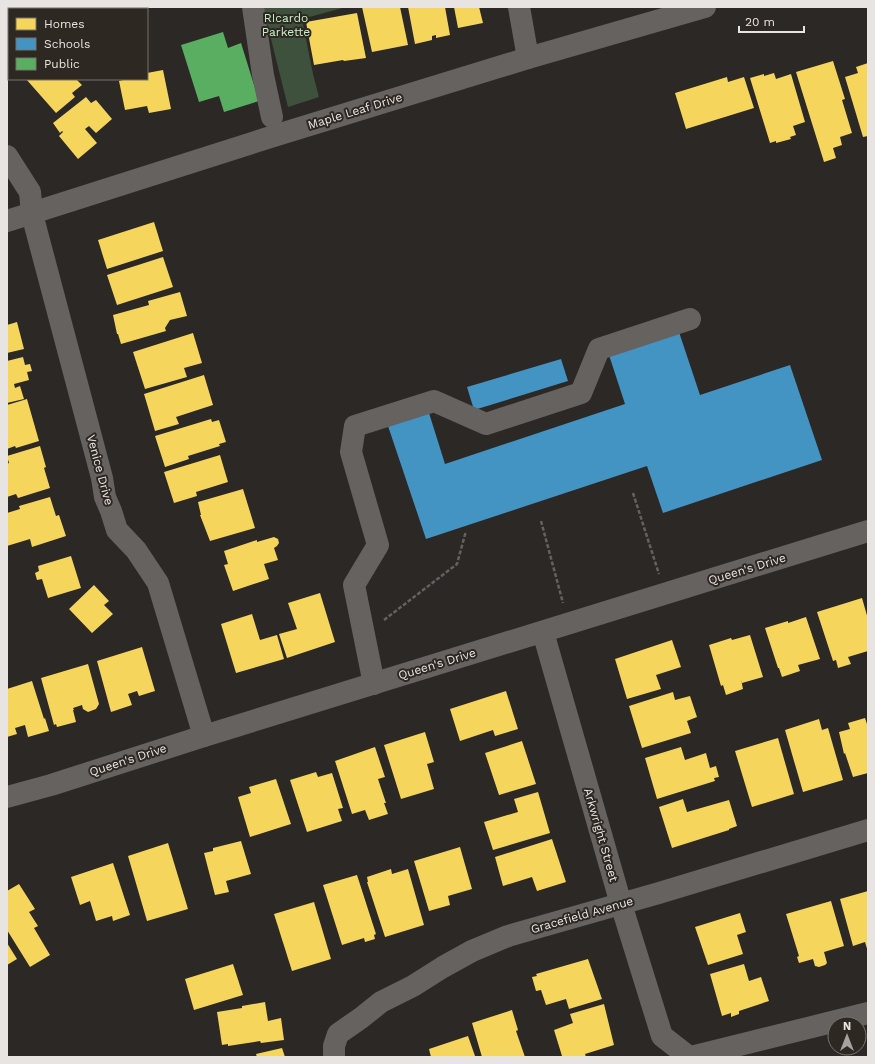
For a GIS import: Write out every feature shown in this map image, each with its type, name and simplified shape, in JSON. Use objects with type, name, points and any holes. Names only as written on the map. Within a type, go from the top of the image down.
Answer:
[{"type":"street","points":[[253,7],[263,75],[272,117]]},
{"type":"street","points":[[519,7],[528,58]]},
{"type":"street","name":"Maple Leaf Drive","points":[[7,221],[292,130],[528,58],[704,7]]},
{"type":"street","name":"Venice Drive","points":[[7,156],[30,192],[32,214],[102,478],[104,497],[111,511],[117,530],[136,550],[158,583],[204,736]]},
{"type":"street","points":[[374,684],[354,585],[378,545],[351,452],[355,426],[434,401],[486,424],[581,393],[599,348],[690,319]]},
{"type":"street","name":"Queen's Drive","points":[[7,798],[868,531]]},
{"type":"street","name":"Arkwright Street","points":[[543,632],[621,904],[662,1036],[690,1057]]},
{"type":"street","name":"Gracefield Avenue","points":[[334,1057],[334,1046],[338,1034],[381,1002],[413,986],[472,951],[508,936],[621,904],[868,830]]},
{"type":"street","points":[[690,1057],[868,1013]]},
{"type":"path","points":[[632,493],[666,594]]},
{"type":"path","points":[[541,521],[569,624]]},
{"type":"path","points":[[381,622],[457,564],[466,532]]},
{"type":"green space","name":"RIcardo Parkette","points":[[263,7],[346,7],[302,19],[319,97],[288,107]]},
{"type":"building: Homes","points":[[7,7],[29,8],[8,8],[7,24]]},
{"type":"building: Homes","points":[[362,7],[400,7],[408,45],[372,52]]},
{"type":"building: Homes","points":[[408,7],[445,7],[450,35],[436,38],[436,35],[432,36],[432,40],[415,44]]},
{"type":"building: Homes","points":[[454,7],[479,7],[483,23],[458,28]]},
{"type":"building: Homes","points":[[357,13],[366,58],[314,65],[306,22]]},
{"type":"building: Homes","points":[[8,30],[8,49],[7,47]]},
{"type":"building: Homes","points":[[833,61],[845,99],[842,100],[852,133],[840,137],[842,145],[833,148],[836,158],[824,162],[796,72]]},
{"type":"building: Homes","points":[[868,63],[868,136],[863,137],[845,77],[858,73],[856,67]]},
{"type":"building: Homes","points":[[163,70],[171,109],[149,113],[147,106],[125,110],[119,81],[148,80],[148,73]]},
{"type":"building: Homes","points":[[774,73],[776,79],[791,74],[805,122],[793,126],[796,135],[790,137],[791,139],[770,143],[750,78]]},
{"type":"building: Homes","points":[[727,77],[728,82],[744,77],[754,108],[686,129],[675,93]]},
{"type":"building: Homes","points":[[27,80],[77,80],[82,85],[72,93],[75,97],[56,113]]},
{"type":"building: Homes","points":[[86,97],[91,103],[96,100],[112,119],[96,133],[89,126],[85,129],[97,143],[78,159],[59,136],[63,132],[62,131],[60,133],[53,123]]},
{"type":"building: Homes","points":[[154,222],[163,251],[107,269],[98,240]]},
{"type":"building: Homes","points":[[163,257],[173,287],[117,305],[107,275]]},
{"type":"building: Homes","points":[[180,292],[187,316],[170,320],[165,328],[166,331],[121,344],[113,315],[149,305],[148,301]]},
{"type":"building: Homes","points":[[17,322],[24,349],[7,353],[7,325]]},
{"type":"building: Homes","points":[[193,333],[202,363],[184,368],[187,377],[145,389],[133,352]]},
{"type":"building: Homes","points":[[23,357],[25,365],[30,364],[32,371],[27,372],[29,380],[14,384],[15,388],[20,386],[24,399],[7,403],[7,361]]},
{"type":"building: Homes","points":[[204,375],[213,405],[176,417],[179,424],[155,431],[144,394]]},
{"type":"building: Homes","points":[[27,399],[39,441],[16,448],[15,446],[7,449],[7,405]]},
{"type":"building: Homes","points":[[211,419],[212,422],[219,420],[226,442],[219,444],[220,446],[188,456],[189,459],[165,467],[155,436]]},
{"type":"building: Homes","points":[[40,446],[46,467],[44,468],[50,488],[18,498],[16,494],[7,497],[7,464],[9,463],[7,456]]},
{"type":"building: Homes","points":[[220,455],[228,482],[196,492],[197,496],[174,503],[164,472]]},
{"type":"building: Homes","points":[[243,489],[255,528],[210,541],[200,515],[198,502]]},
{"type":"building: Homes","points":[[50,497],[56,516],[59,515],[66,536],[32,547],[30,539],[7,546],[7,513],[20,509],[19,506]]},
{"type":"building: Homes","points":[[274,537],[278,539],[279,543],[274,548],[278,560],[264,564],[269,579],[233,591],[224,565],[228,564],[224,551],[257,540],[257,542]]},
{"type":"building: Homes","points":[[71,556],[81,588],[48,598],[42,579],[37,580],[35,573],[39,571],[38,566]]},
{"type":"building: Homes","points":[[94,585],[109,601],[104,605],[113,614],[92,633],[69,609]]},
{"type":"building: Homes","points":[[320,593],[335,642],[287,658],[279,634],[297,629],[288,603]]},
{"type":"building: Homes","points":[[862,598],[868,619],[868,651],[848,657],[851,664],[838,668],[836,660],[833,661],[817,612]]},
{"type":"building: Homes","points":[[252,614],[260,640],[277,635],[284,659],[236,673],[221,624]]},
{"type":"building: Homes","points":[[806,617],[820,659],[798,665],[800,671],[782,677],[765,628]]},
{"type":"building: Homes","points":[[750,635],[763,677],[742,683],[741,679],[743,689],[726,695],[723,685],[721,686],[709,645],[731,638],[732,640]]},
{"type":"building: Homes","points":[[672,640],[681,667],[656,675],[661,689],[627,699],[615,659]]},
{"type":"building: Homes","points":[[142,647],[155,691],[139,696],[137,691],[128,694],[132,705],[111,712],[97,661]]},
{"type":"building: Homes","points":[[88,664],[99,704],[96,709],[88,712],[83,709],[82,705],[73,708],[76,722],[57,727],[56,724],[54,725],[41,678]]},
{"type":"building: Homes","points":[[32,681],[49,731],[28,737],[25,725],[15,728],[17,734],[7,737],[7,689]]},
{"type":"building: Homes","points":[[506,691],[518,729],[495,736],[493,730],[460,741],[450,709]]},
{"type":"building: Homes","points":[[673,692],[675,700],[690,696],[697,717],[687,721],[691,733],[642,748],[629,706]]},
{"type":"building: Homes","points":[[865,718],[867,724],[868,723],[868,773],[853,777],[845,753],[844,754],[839,732],[850,729],[848,723]]},
{"type":"building: Homes","points":[[819,719],[822,730],[828,728],[843,780],[803,792],[785,730]]},
{"type":"building: Homes","points":[[425,732],[434,762],[427,764],[434,789],[401,799],[384,745]]},
{"type":"building: Homes","points":[[778,738],[794,794],[752,807],[735,751]]},
{"type":"building: Homes","points":[[522,741],[536,784],[499,795],[485,753]]},
{"type":"building: Homes","points":[[375,747],[385,777],[378,779],[388,814],[369,820],[365,810],[352,814],[335,761]]},
{"type":"building: Homes","points":[[681,747],[685,760],[706,753],[710,768],[716,766],[719,777],[714,778],[715,781],[657,799],[645,758]]},
{"type":"building: Homes","points":[[316,772],[318,777],[332,773],[343,808],[338,809],[342,821],[307,832],[290,780]]},
{"type":"building: Homes","points":[[276,779],[291,824],[250,837],[238,797],[251,793],[249,787]]},
{"type":"building: Homes","points":[[538,792],[550,833],[493,850],[484,822],[518,812],[514,799]]},
{"type":"building: Homes","points":[[683,799],[687,812],[729,800],[737,826],[729,830],[672,848],[659,807]]},
{"type":"building: Homes","points":[[552,839],[566,882],[537,891],[532,877],[503,886],[495,857]]},
{"type":"building: Homes","points":[[241,841],[251,874],[226,881],[229,892],[215,895],[204,853],[213,851],[213,848]]},
{"type":"building: Homes","points":[[168,843],[188,909],[147,921],[128,856]]},
{"type":"building: Homes","points":[[460,847],[472,889],[448,896],[450,905],[429,911],[414,861]]},
{"type":"building: Homes","points":[[113,863],[130,915],[113,921],[112,916],[96,921],[90,901],[80,905],[71,877]]},
{"type":"building: Homes","points":[[391,869],[392,874],[408,869],[424,925],[385,937],[367,882],[367,877]]},
{"type":"building: Homes","points":[[357,875],[376,934],[374,935],[375,939],[365,942],[364,938],[342,945],[323,885]]},
{"type":"building: Homes","points":[[19,884],[35,909],[29,912],[38,926],[34,928],[50,955],[30,967],[7,930],[7,891]]},
{"type":"building: Homes","points":[[868,891],[868,952],[865,942],[853,946],[840,899]]},
{"type":"building: Homes","points":[[831,901],[844,946],[824,952],[827,963],[825,965],[819,967],[815,966],[813,959],[799,963],[797,957],[799,956],[786,914]]},
{"type":"building: Homes","points":[[314,902],[331,959],[292,971],[274,914]]},
{"type":"building: Homes","points":[[740,913],[746,932],[737,935],[743,954],[708,965],[695,927]]},
{"type":"building: Homes","points":[[7,943],[17,959],[7,965]]},
{"type":"building: Homes","points":[[588,959],[602,999],[569,1009],[566,999],[546,1005],[541,990],[536,991],[532,977],[537,976],[536,974]]},
{"type":"building: Homes","points":[[233,964],[243,995],[194,1010],[185,979]]},
{"type":"building: Homes","points":[[744,964],[749,981],[761,977],[769,1001],[739,1011],[739,1014],[731,1017],[731,1013],[722,1016],[710,974]]},
{"type":"building: Homes","points":[[265,1002],[268,1021],[281,1018],[284,1040],[261,1043],[260,1041],[228,1046],[228,1044],[222,1045],[217,1012]]},
{"type":"building: Homes","points":[[604,1004],[614,1045],[585,1054],[586,1057],[562,1056],[554,1030],[573,1023],[570,1014]]},
{"type":"building: Homes","points":[[512,1010],[518,1030],[516,1031],[525,1057],[482,1057],[472,1023]]},
{"type":"building: Homes","points":[[468,1036],[475,1056],[431,1057],[429,1049]]},
{"type":"building: Homes","points":[[282,1048],[285,1057],[257,1057],[256,1054]]},
{"type":"building: Schools","points":[[678,329],[700,395],[790,365],[822,460],[663,513],[647,466],[426,539],[388,426],[429,413],[445,464],[625,404],[608,352]]},
{"type":"building: Schools","points":[[561,359],[568,381],[474,410],[467,387]]},
{"type":"building: Public","points":[[223,32],[228,48],[241,43],[259,101],[224,112],[219,96],[199,102],[181,45]]}]
